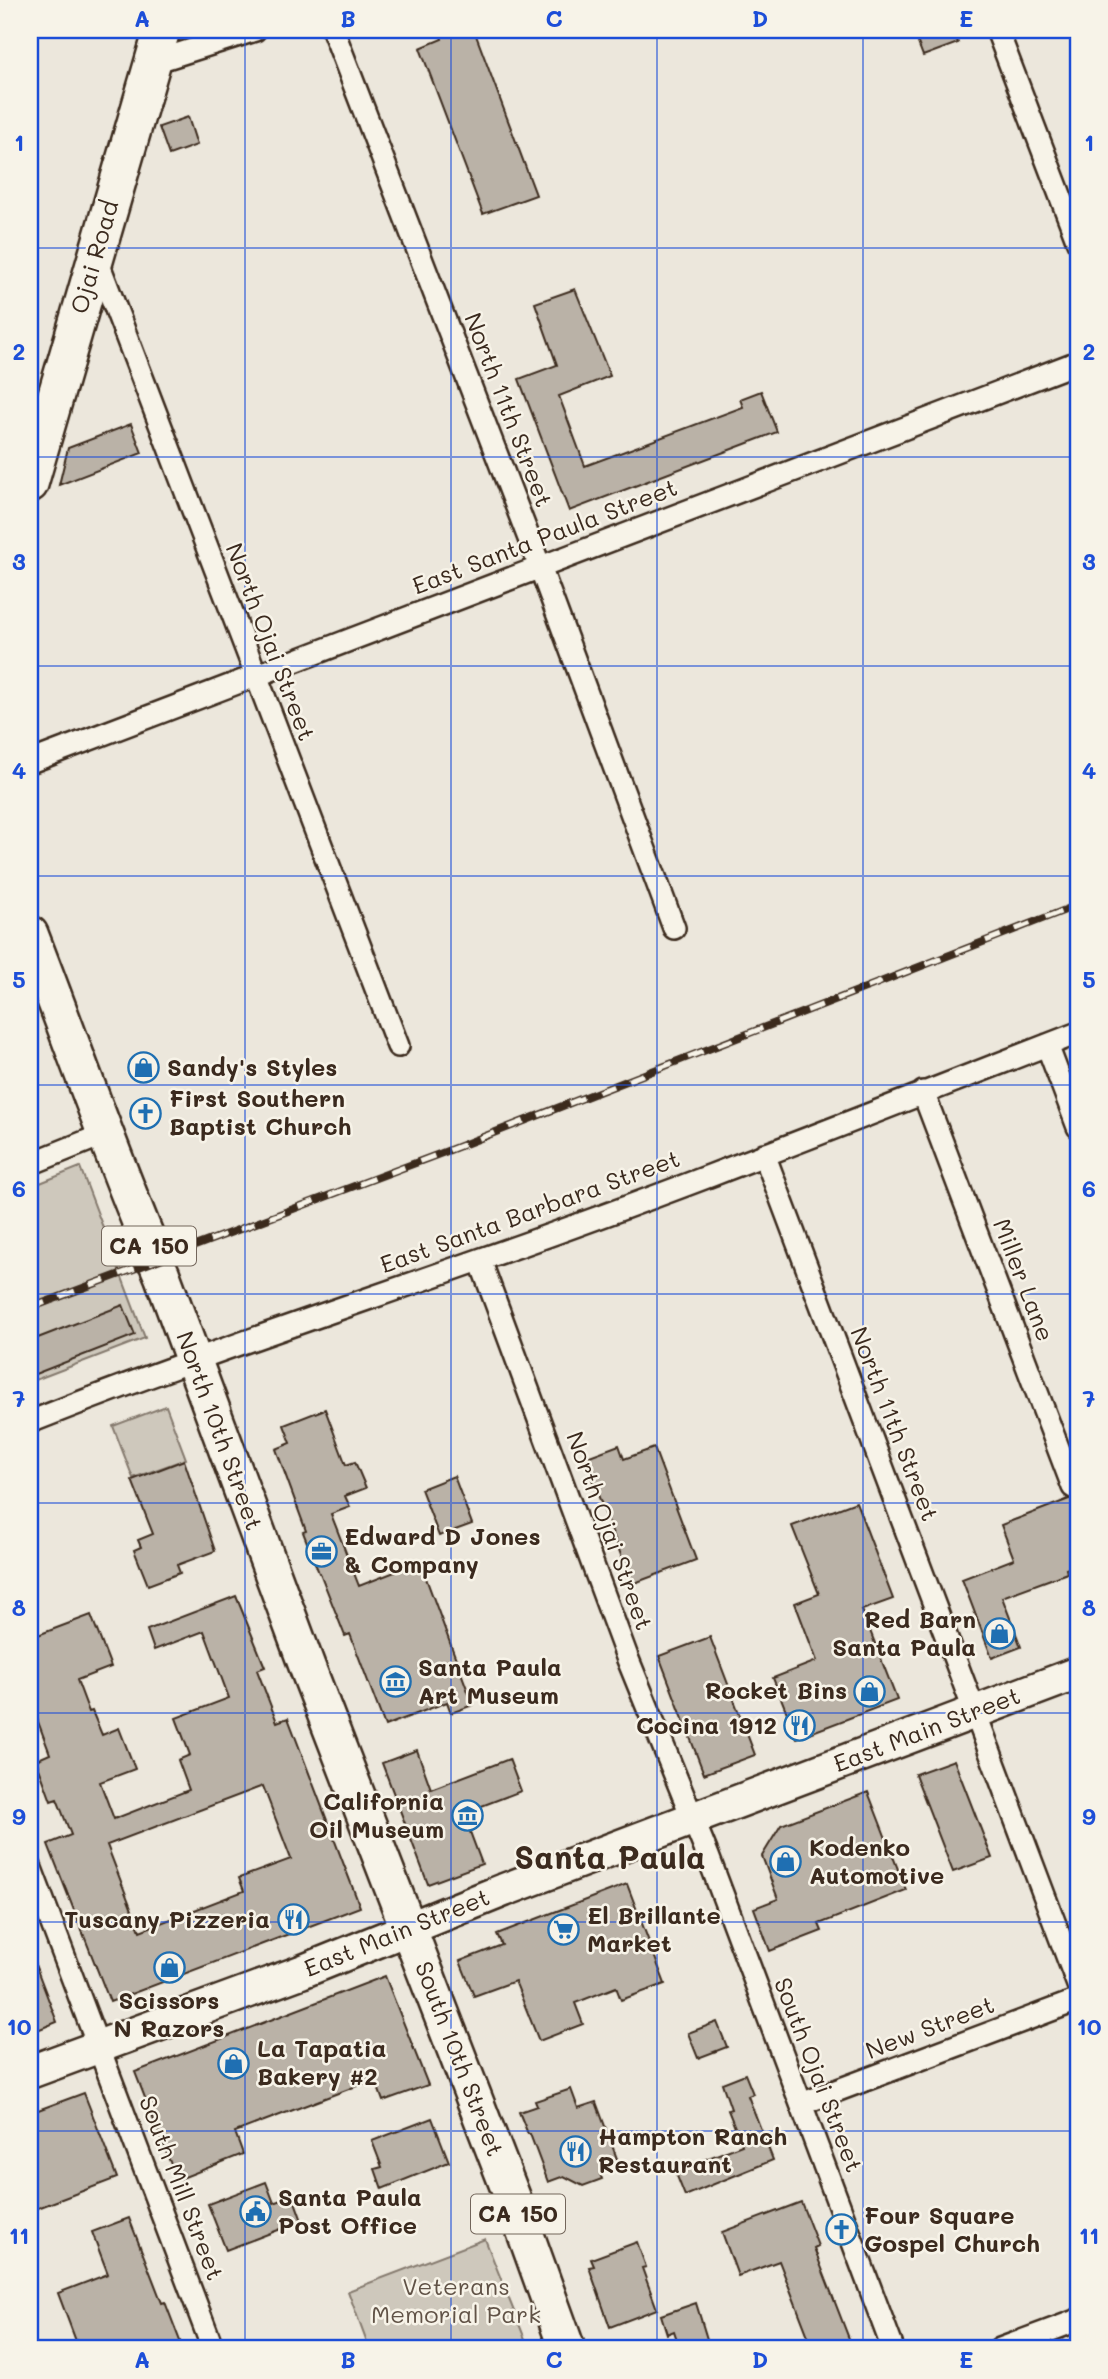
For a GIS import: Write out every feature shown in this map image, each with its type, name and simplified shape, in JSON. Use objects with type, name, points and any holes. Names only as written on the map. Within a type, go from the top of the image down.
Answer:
[{"type":"main road","name":"Ojai Road","points":[[30,484],[158,46]]},
{"type":"main road","name":"North 10th Street","points":[[30,934],[139,1224],[162,1275],[308,1669],[409,1927]]},
{"type":"main road","name":"South 10th Street","points":[[409,1927],[544,2281],[567,2349]]},
{"type":"street","name":"North 11th Street","points":[[333,30],[540,567],[674,928]]},
{"type":"street","points":[[997,30],[1078,242]]},
{"type":"street","points":[[158,46],[249,31]]},
{"type":"street","name":"North Ojai Street","points":[[95,255],[398,1046]]},
{"type":"street","name":"East Santa Paula Street","points":[[30,762],[1078,362]]},
{"type":"street","name":"East Santa Barbara Street","points":[[30,1422],[193,1360],[481,1260],[1078,1032]]},
{"type":"street","points":[[1047,1045],[1078,1127]]},
{"type":"street","name":"Miller Lane","points":[[923,1092],[1073,1487]]},
{"type":"street","points":[[30,1164],[107,1133]]},
{"type":"street","name":"North 11th Street","points":[[764,1154],[1078,1985]]},
{"type":"street","name":"North Ojai Street","points":[[481,1260],[627,1657],[692,1819]]},
{"type":"street","name":"East Main Street","points":[[30,2073],[301,1972],[409,1927],[1078,1672]]},
{"type":"street","name":"South Ojai Street","points":[[692,1819],[893,2349]]},
{"type":"street","name":"South Mill Street","points":[[30,1866],[214,2349]]},
{"type":"street","name":"New Street","points":[[801,2104],[1078,2000]]},
{"type":"street","points":[[1000,2349],[1078,2320]]},
{"type":"green space","points":[[80,1167],[145,1338],[30,1382],[30,1187]]},
{"type":"green space","points":[[166,1406],[186,1459],[133,1478],[113,1426]]},
{"type":"green space","name":"Veterans Memorial Park","points":[[485,2239],[529,2349],[352,2349],[367,2343],[348,2291]]},
{"type":"building","points":[[439,30],[474,30],[536,195],[483,214],[420,48],[442,39]]},
{"type":"building","points":[[913,30],[953,30],[958,43],[923,56]]},
{"type":"building","points":[[188,117],[197,145],[169,155],[159,127]]},
{"type":"building","points":[[575,289],[610,376],[559,396],[585,466],[743,407],[740,399],[761,391],[777,432],[569,511],[519,379],[557,365],[535,303]]},
{"type":"building","points":[[131,424],[142,453],[59,485],[68,448]]},
{"type":"building","points":[[123,1305],[135,1335],[30,1376],[30,1341]]},
{"type":"building","points":[[325,1409],[346,1465],[355,1462],[366,1488],[345,1496],[350,1507],[331,1514],[359,1586],[420,1562],[473,1705],[451,1713],[447,1702],[385,1726],[350,1634],[345,1636],[319,1573],[276,1449],[291,1443],[284,1425]]},
{"type":"building","points":[[619,1445],[624,1459],[654,1448],[696,1560],[632,1584],[584,1458]]},
{"type":"building","points":[[184,1460],[215,1551],[177,1565],[180,1573],[148,1585],[134,1550],[141,1547],[138,1540],[153,1534],[132,1480]]},
{"type":"building","points":[[454,1476],[472,1524],[439,1536],[421,1489]]},
{"type":"building","points":[[1069,1499],[1078,1499],[1078,1565],[1066,1569],[1067,1573],[1002,1597],[1021,1647],[992,1658],[962,1579],[1014,1559],[1001,1525]]},
{"type":"building","points":[[856,1502],[893,1599],[862,1610],[897,1700],[797,1738],[773,1678],[817,1661],[795,1603],[819,1594],[792,1526]]},
{"type":"building","points":[[236,1596],[265,1667],[257,1670],[277,1722],[288,1718],[360,1907],[110,2002],[48,1844],[71,1835],[57,1799],[51,1801],[36,1760],[50,1754],[30,1700],[30,1638],[91,1615],[111,1667],[77,1680],[89,1712],[92,1711],[102,1735],[119,1728],[135,1769],[100,1782],[114,1819],[189,1790],[178,1760],[190,1755],[176,1718],[229,1698],[204,1631],[154,1650],[147,1630]],"holes":[[[263,1786],[291,1859],[239,1878],[244,1891],[140,1931],[107,1845]]]},
{"type":"building","points":[[710,1637],[755,1755],[704,1774],[659,1656]]},
{"type":"building","points":[[417,1750],[431,1789],[509,1759],[521,1791],[463,1813],[482,1864],[428,1884],[382,1763]]},
{"type":"building","points":[[954,1760],[992,1858],[953,1872],[915,1774]]},
{"type":"building","points":[[868,1792],[906,1890],[819,1924],[822,1931],[770,1951],[754,1908],[778,1899],[762,1856],[781,1825]]},
{"type":"building","points":[[627,1884],[665,1984],[621,2000],[616,1987],[575,2003],[583,2024],[539,2041],[515,1981],[474,1996],[460,1961],[502,1945],[497,1934]]},
{"type":"building","points":[[30,1955],[57,2022],[30,2033]]},
{"type":"building","points":[[385,1976],[428,2085],[383,2101],[375,2079],[235,2132],[243,2154],[177,2180],[135,2072]]},
{"type":"building","points":[[717,2022],[727,2047],[698,2058],[688,2033]]},
{"type":"building","points":[[745,2074],[753,2094],[748,2096],[773,2160],[685,2196],[675,2171],[742,2145],[728,2110],[731,2109],[722,2083]]},
{"type":"building","name":"Hampton Ranch Restaurant","points":[[571,2089],[578,2108],[596,2102],[620,2167],[600,2174],[602,2179],[583,2186],[564,2176],[548,2182],[519,2112],[537,2106],[535,2101]]},
{"type":"building","points":[[84,2093],[117,2178],[30,2211],[30,2113]]},
{"type":"building","points":[[432,2118],[449,2162],[382,2189],[375,2169],[382,2167],[372,2141]]},
{"type":"building","name":"Santa Paula Post Office","points":[[266,2182],[274,2203],[293,2196],[302,2221],[226,2250],[208,2204]]},
{"type":"building","points":[[801,2202],[818,2246],[814,2248],[853,2349],[813,2349],[779,2261],[738,2276],[722,2232]]},
{"type":"building","points":[[129,2218],[183,2349],[79,2349],[58,2293],[108,2274],[92,2232]]},
{"type":"building","points":[[637,2242],[646,2267],[642,2268],[657,2309],[610,2327],[589,2267],[594,2266],[591,2259]]},
{"type":"building","points":[[696,2303],[710,2349],[680,2349],[674,2331],[667,2334],[661,2315]]},
{"type":"railway","points":[[30,1308],[442,1153],[1078,905]]},
{"type":"place","name":"Sandy's Styles","points":[[144,1068]]},
{"type":"place","name":"First Southern Baptist Church","points":[[146,1113]]},
{"type":"place","name":"Edward D Jones & Company","points":[[321,1551]]},
{"type":"place","name":"Red Barn Santa Paula","points":[[999,1634]]},
{"type":"place","name":"Santa Paula Art Museum","points":[[395,1682]]},
{"type":"place","name":"Rocket Bins","points":[[870,1691]]},
{"type":"place","name":"Cocina 1912","points":[[800,1726]]},
{"type":"place","name":"California Oil Museum","points":[[467,1816]]},
{"type":"place","name":"Kodenko Automotive","points":[[786,1862]]},
{"type":"place","name":"Tuscany Pizzeria","points":[[293,1920]]},
{"type":"place","name":"El Brillante Market","points":[[564,1930]]},
{"type":"place","name":"Scissors N Razors","points":[[169,1967]]},
{"type":"place","name":"La Tapatia Bakery #2","points":[[234,2063]]},
{"type":"place","name":"Hampton Ranch Restaurant","points":[[575,2151]]},
{"type":"place","name":"Santa Paula Post Office","points":[[255,2212]]},
{"type":"place","name":"Four Square Gospel Church","points":[[841,2230]]},
{"type":"district","name":"Santa Paula","points":[[610,1858]]}]
